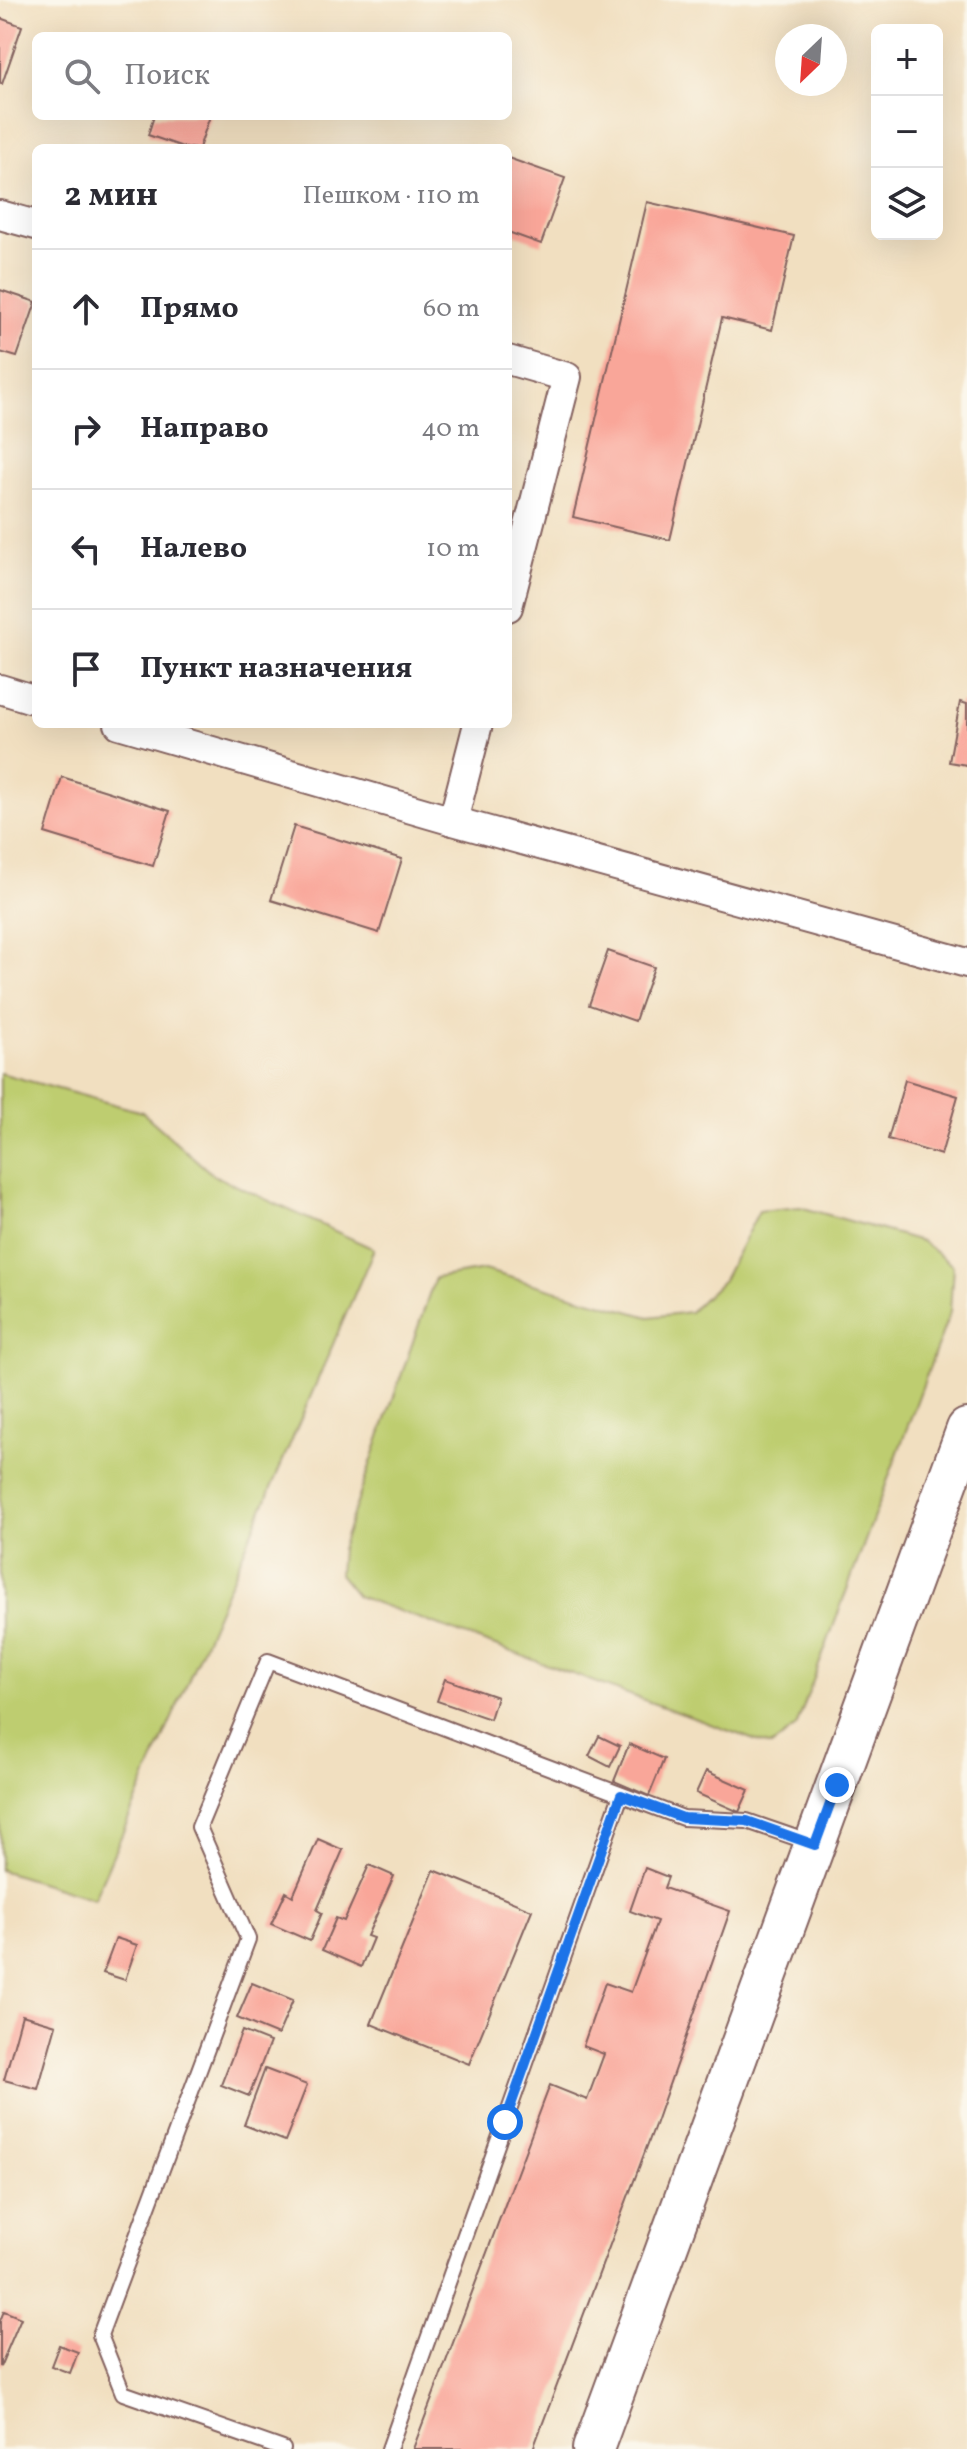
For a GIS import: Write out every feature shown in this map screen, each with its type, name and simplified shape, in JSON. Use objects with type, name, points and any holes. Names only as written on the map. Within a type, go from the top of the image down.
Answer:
[{"type":"street","points":[[0,215],[32,224]]},
{"type":"street","points":[[512,361],[567,377],[512,591]]},
{"type":"street","points":[[0,689],[32,699]]},
{"type":"street","points":[[133,728],[453,821],[967,963]]},
{"type":"street","points":[[453,821],[477,728]]},
{"type":"street","points":[[593,2449],[967,1429]]},
{"type":"lane","points":[[283,2449],[123,2393],[100,2335],[248,1939],[199,1827],[268,1661],[683,1818],[747,1821],[815,1845]]},
{"type":"lane","points":[[389,2449],[621,1795]]},
{"type":"green space","points":[[0,1073],[142,1112],[213,1175],[374,1249],[94,1899],[0,1870]]},
{"type":"green space","points":[[800,1207],[921,1241],[953,1266],[950,1312],[796,1727],[771,1746],[357,1596],[339,1574],[341,1549],[435,1278],[484,1270],[649,1317],[690,1312],[723,1280],[759,1211]]},
{"type":"building","points":[[0,18],[22,26],[2,84],[0,83]]},
{"type":"building","points":[[153,120],[209,120],[200,144],[174,144],[148,135]]},
{"type":"building","points":[[512,159],[565,178],[541,244],[512,233]]},
{"type":"building","points":[[647,202],[794,236],[772,330],[722,318],[670,540],[573,517]]},
{"type":"building","points":[[0,290],[32,301],[32,314],[17,357],[0,352]]},
{"type":"building","points":[[960,702],[967,704],[967,765],[949,762]]},
{"type":"building","points":[[62,777],[170,811],[153,866],[45,833]]},
{"type":"building","points":[[294,826],[402,859],[379,933],[271,900]]},
{"type":"building","points":[[608,951],[654,967],[635,1021],[589,1005]]},
{"type":"building","points":[[905,1080],[958,1096],[941,1155],[888,1139]]},
{"type":"building","points":[[445,1679],[497,1697],[490,1719],[437,1701]]},
{"type":"building","points":[[599,1736],[620,1746],[610,1767],[589,1756]]},
{"type":"building","points":[[629,1744],[664,1759],[649,1796],[614,1781]]},
{"type":"building","points":[[706,1771],[749,1790],[739,1812],[696,1793]]},
{"type":"building","points":[[318,1839],[343,1850],[317,1910],[322,1913],[310,1941],[271,1924],[286,1892],[293,1896]]},
{"type":"building","points":[[369,1865],[394,1876],[367,1936],[373,1938],[361,1967],[322,1950],[336,1918],[344,1921]]},
{"type":"building","points":[[645,1868],[668,1877],[664,1888],[730,1911],[655,2125],[533,2449],[413,2449],[550,2085],[587,2100],[604,2054],[583,2046],[605,1983],[631,1992],[657,1921],[630,1911]]},
{"type":"building","points":[[434,1870],[532,1910],[469,2064],[371,2024]]},
{"type":"building","points":[[116,1938],[137,1945],[125,1980],[103,1973]]},
{"type":"building","points":[[252,1983],[293,2000],[278,2035],[237,2018]]},
{"type":"building","points":[[22,2015],[56,2025],[38,2089],[4,2080]]},
{"type":"building","points":[[242,2031],[270,2042],[249,2096],[221,2085]]},
{"type":"building","points":[[265,2069],[307,2085],[285,2141],[244,2125]]},
{"type":"building","points":[[4,2311],[21,2318],[0,2367],[0,2321]]},
{"type":"building","points":[[59,2345],[78,2352],[70,2373],[51,2366]]},
{"type":"route","points":[[505,2122],[621,1795],[683,1818],[747,1821],[815,1845],[837,1785]]}]
